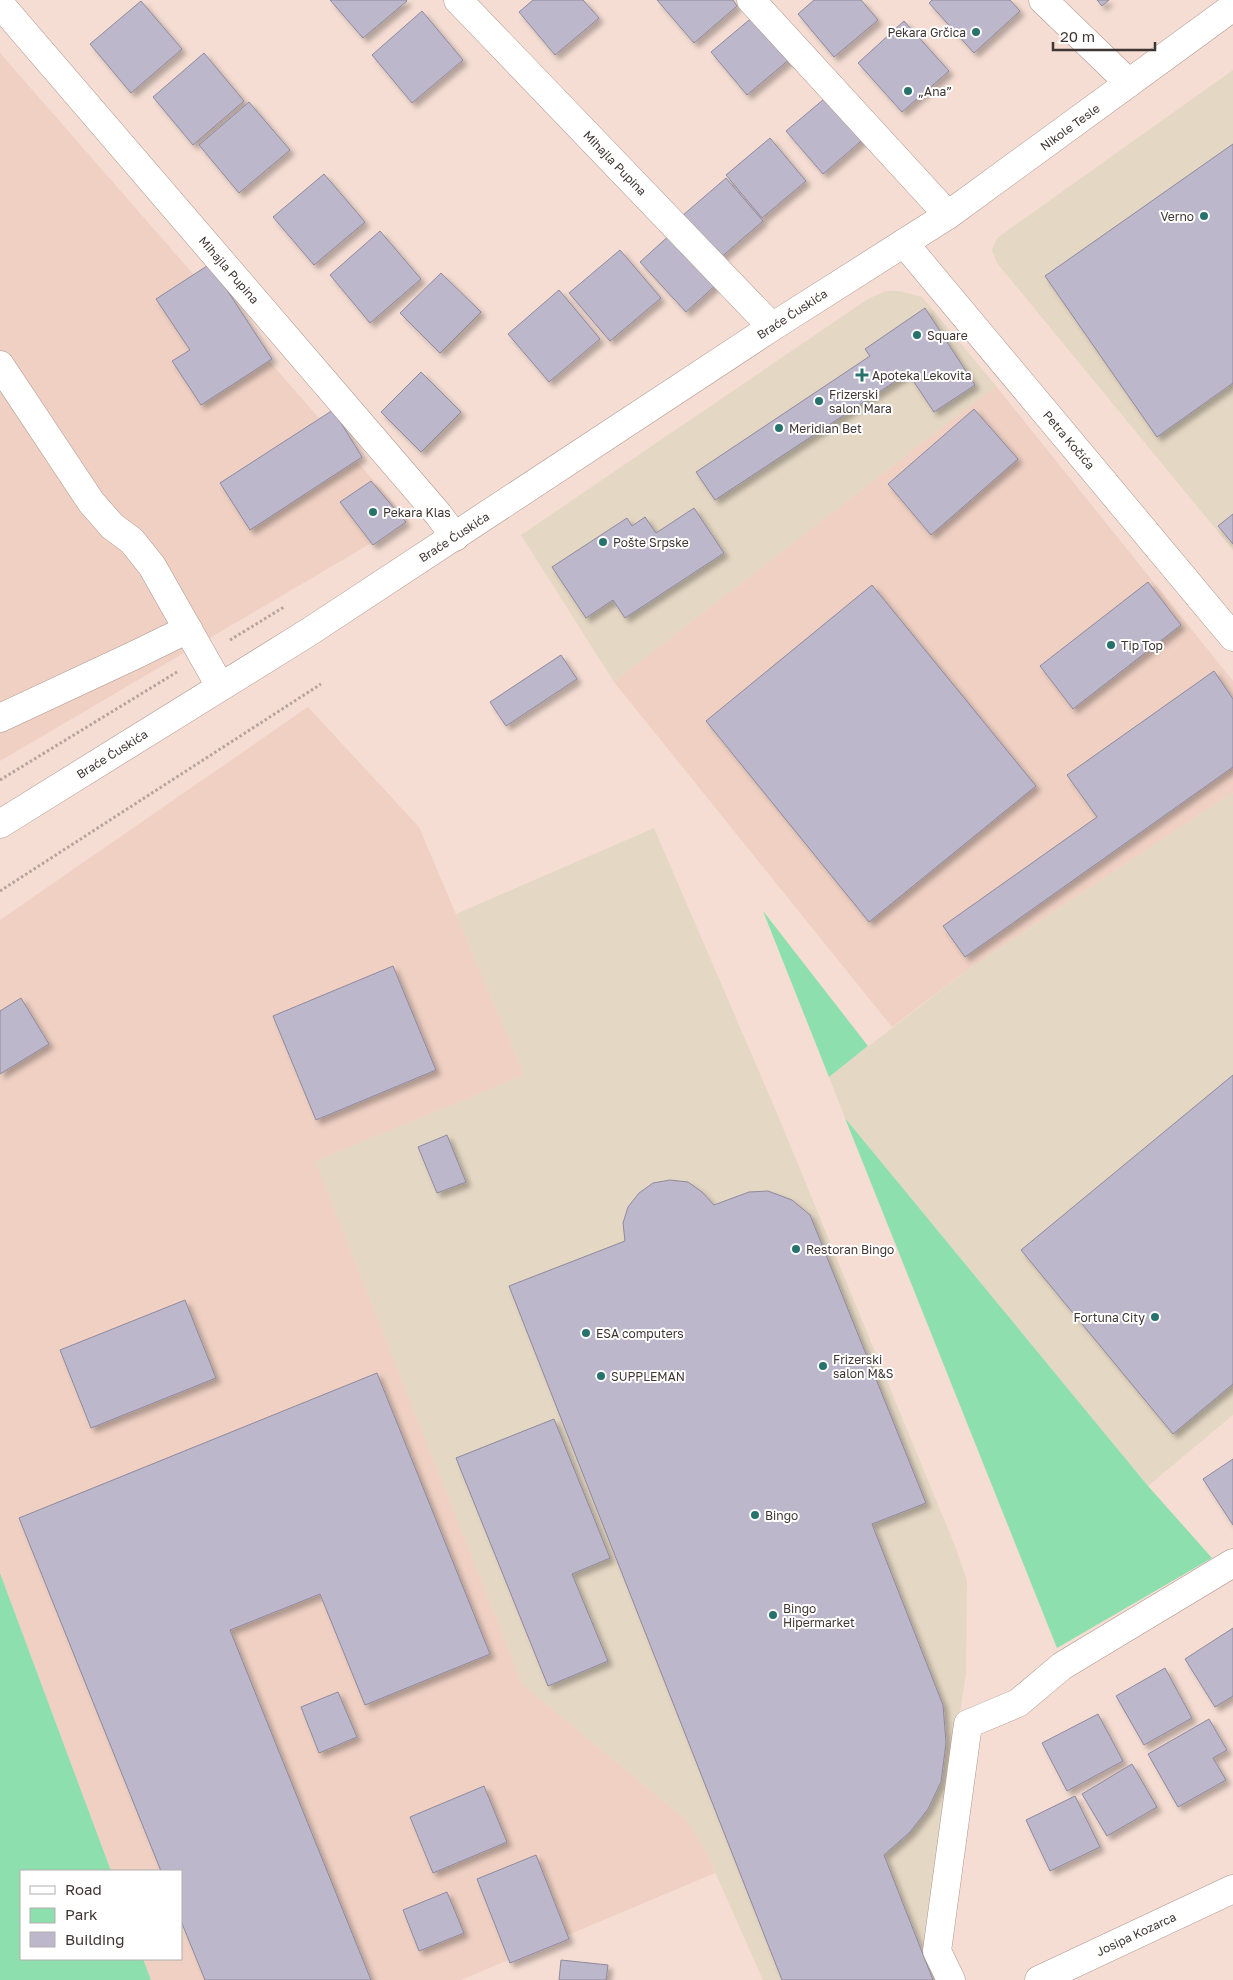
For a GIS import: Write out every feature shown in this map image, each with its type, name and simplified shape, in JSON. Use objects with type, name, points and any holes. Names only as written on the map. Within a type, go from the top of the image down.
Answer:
[{"type":"street","name":"Mihajla Pupina","points":[[458,0],[772,327]]},
{"type":"street","points":[[751,0],[948,215]]},
{"type":"street","points":[[1043,0],[1130,84]]},
{"type":"street","name":"Mihajla Pupina","points":[[0,4],[432,506],[455,537]]},
{"type":"street","name":"Nikole Tesle","points":[[904,243],[948,215],[1233,7]]},
{"type":"street","name":"Braće Ćuskića","points":[[0,824],[309,632],[772,327],[904,243]]},
{"type":"street","name":"Petra Kočića","points":[[904,243],[1233,637]]},
{"type":"street","points":[[0,365],[91,502],[112,526],[132,541],[152,566],[220,686]]},
{"type":"street","points":[[0,718],[188,629]]},
{"type":"street","points":[[951,1980],[937,1951],[968,1724],[1018,1703],[1062,1666],[1233,1563]]},
{"type":"street","name":"Josipa Kozarca","points":[[1039,1980],[1233,1889]]},
{"type":"path","points":[[0,891],[321,684]]},
{"type":"shaded area","points":[[0,53],[409,521],[0,761]]},
{"type":"shaded area","points":[[1233,70],[1233,550],[997,263],[992,250],[997,238]]},
{"type":"shaded area","points":[[886,291],[899,291],[922,297],[996,386],[614,682],[521,535],[868,299]]},
{"type":"shaded area","points":[[996,386],[1233,681],[1233,792],[975,964],[892,1027],[614,682]]},
{"type":"shaded area","points":[[308,707],[419,827],[524,1075],[315,1161],[522,1684],[688,1822],[707,1854],[715,1873],[461,1980],[151,1980],[143,1960],[182,1960],[182,1870],[111,1870],[0,1573],[0,920]]},
{"type":"shaded area","points":[[1233,792],[1233,1415],[1148,1486],[845,1118],[829,1077],[975,964]]},
{"type":"shaded area","points":[[654,828],[776,1111],[955,1546],[967,1581],[966,1674],[924,1941],[941,1980],[763,1980],[707,1854],[688,1822],[522,1684],[315,1161],[524,1075],[456,914]]},
{"type":"green space","points":[[763,911],[868,1046],[829,1077]]},
{"type":"green space","points":[[845,1118],[1148,1486],[1212,1558],[1057,1648]]},
{"type":"green space","points":[[0,1573],[111,1870],[20,1870],[20,1960],[143,1960],[151,1980],[0,1980]]},
{"type":"building","points":[[330,0],[406,0],[407,1],[363,38]]},
{"type":"building","points":[[533,0],[583,0],[599,18],[555,55],[519,12]]},
{"type":"building","points":[[657,0],[733,0],[737,6],[694,43]]},
{"type":"building","points":[[814,0],[861,0],[878,20],[834,57],[798,14]]},
{"type":"building","name":"Pekara Grčica","points":[[932,0],[1010,0],[1020,11],[974,53],[929,3]]},
{"type":"building","points":[[1097,0],[1109,0],[1102,6]]},
{"type":"building","points":[[141,1],[182,49],[131,93],[90,44]]},
{"type":"building","points":[[422,11],[463,60],[412,103],[372,55]]},
{"type":"building","points":[[755,15],[791,58],[747,95],[711,52]]},
{"type":"building","points":[[904,21],[949,71],[902,112],[858,63]]},
{"type":"building","points":[[204,53],[244,101],[193,145],[153,97]]},
{"type":"building","points":[[830,94],[867,136],[823,174],[786,131]]},
{"type":"building","points":[[249,102],[290,150],[239,193],[199,145]]},
{"type":"building","points":[[770,138],[806,181],[762,218],[726,175]]},
{"type":"building","points":[[1233,144],[1233,383],[1157,437],[1045,276]]},
{"type":"building","points":[[324,174],[365,222],[314,265],[273,217]]},
{"type":"building","points":[[726,178],[763,221],[719,259],[682,216]]},
{"type":"building","points":[[380,231],[421,279],[370,323],[330,275]]},
{"type":"building","points":[[672,233],[718,283],[686,312],[640,262]]},
{"type":"building","points":[[620,250],[661,298],[610,341],[569,293]]},
{"type":"building","points":[[210,264],[272,359],[201,405],[172,361],[190,350],[156,299]]},
{"type":"building","points":[[441,273],[481,312],[440,353],[400,313]]},
{"type":"building","points":[[559,290],[600,339],[549,382],[508,334]]},
{"type":"building","points":[[925,308],[975,385],[934,412],[908,373],[715,500],[696,472],[870,356],[865,349]]},
{"type":"building","points":[[421,372],[461,412],[421,452],[381,412]]},
{"type":"building","points":[[974,409],[1018,459],[931,535],[888,484]]},
{"type":"building","points":[[333,410],[362,457],[250,530],[220,483]]},
{"type":"building","name":"Pekara Klas","points":[[371,481],[406,522],[373,545],[340,502]]},
{"type":"building","points":[[694,508],[724,553],[625,618],[613,600],[586,618],[552,567],[627,518],[632,526],[645,517],[656,533]]},
{"type":"building","points":[[1233,514],[1233,544],[1218,526]]},
{"type":"building","name":"Tip Top","points":[[1148,582],[1181,625],[1073,709],[1040,666]]},
{"type":"building","points":[[872,585],[1036,786],[869,922],[706,721]]},
{"type":"building","points":[[561,655],[577,679],[506,726],[490,702]]},
{"type":"building","points":[[1214,671],[1233,699],[1233,767],[965,957],[943,926],[1097,817],[1067,775]]},
{"type":"building","points":[[393,966],[436,1070],[316,1120],[273,1016]]},
{"type":"building","points":[[21,998],[49,1044],[0,1074],[0,1011]]},
{"type":"building","name":"Fortuna City","points":[[1233,1075],[1233,1384],[1173,1434],[1021,1250]]},
{"type":"building","points":[[447,1135],[466,1182],[437,1193],[418,1147]]},
{"type":"building","name":"Bingo Hipermarket","points":[[670,1180],[688,1182],[702,1192],[714,1205],[749,1192],[768,1191],[792,1200],[810,1215],[926,1503],[872,1524],[943,1705],[946,1743],[941,1782],[928,1809],[910,1832],[884,1855],[933,1980],[782,1980],[509,1286],[625,1241],[623,1223],[628,1207],[639,1193],[653,1183]]},
{"type":"building","points":[[185,1300],[216,1378],[91,1428],[60,1350]]},
{"type":"building","points":[[377,1373],[490,1654],[365,1705],[320,1594],[230,1630],[371,1980],[205,1980],[182,1923],[182,1870],[161,1870],[19,1518]]},
{"type":"building","points":[[554,1419],[610,1558],[572,1574],[608,1661],[548,1686],[456,1458]]},
{"type":"building","points":[[1233,1459],[1233,1525],[1203,1479]]},
{"type":"building","points":[[1233,1628],[1233,1696],[1215,1707],[1185,1659]]},
{"type":"building","points":[[1165,1668],[1192,1718],[1144,1745],[1116,1696]]},
{"type":"building","points":[[338,1692],[357,1737],[319,1753],[301,1707]]},
{"type":"building","points":[[1098,1714],[1123,1761],[1067,1791],[1042,1743]]},
{"type":"building","points":[[1209,1719],[1227,1750],[1213,1758],[1226,1780],[1178,1807],[1148,1754]]},
{"type":"building","points":[[1132,1764],[1157,1807],[1107,1836],[1082,1794]]},
{"type":"building","points":[[484,1786],[507,1842],[433,1873],[410,1817]]},
{"type":"building","points":[[1075,1796],[1100,1847],[1050,1871],[1026,1820]]},
{"type":"building","points":[[536,1855],[569,1939],[510,1963],[477,1879]]},
{"type":"building","points":[[447,1892],[464,1933],[419,1951],[403,1910]]},
{"type":"building","points":[[561,1960],[608,1965],[606,1980],[559,1980]]},
{"type":"place","name":"Pekara Grčica","points":[[976,32]]},
{"type":"place","name":"„Ana”","points":[[908,91]]},
{"type":"place","name":"Verno","points":[[1204,216]]},
{"type":"place","name":"Square","points":[[917,335]]},
{"type":"place","name":"Apoteka Lekovita","points":[[862,375]]},
{"type":"place","name":"Frizerski salon Mara","points":[[819,401]]},
{"type":"place","name":"Meridian Bet","points":[[779,428]]},
{"type":"place","name":"Pekara Klas","points":[[373,512]]},
{"type":"place","name":"Pošte Srpske","points":[[603,542]]},
{"type":"place","name":"Tip Top","points":[[1111,645]]},
{"type":"place","name":"Restoran Bingo","points":[[796,1249]]},
{"type":"place","name":"Fortuna City","points":[[1155,1317]]},
{"type":"place","name":"ESA computers","points":[[586,1333]]},
{"type":"place","name":"Frizerski salon M&S","points":[[823,1366]]},
{"type":"place","name":"SUPPLEMAN","points":[[601,1376]]},
{"type":"place","name":"Bingo","points":[[755,1515]]},
{"type":"place","name":"Bingo Hipermarket","points":[[773,1615]]}]
